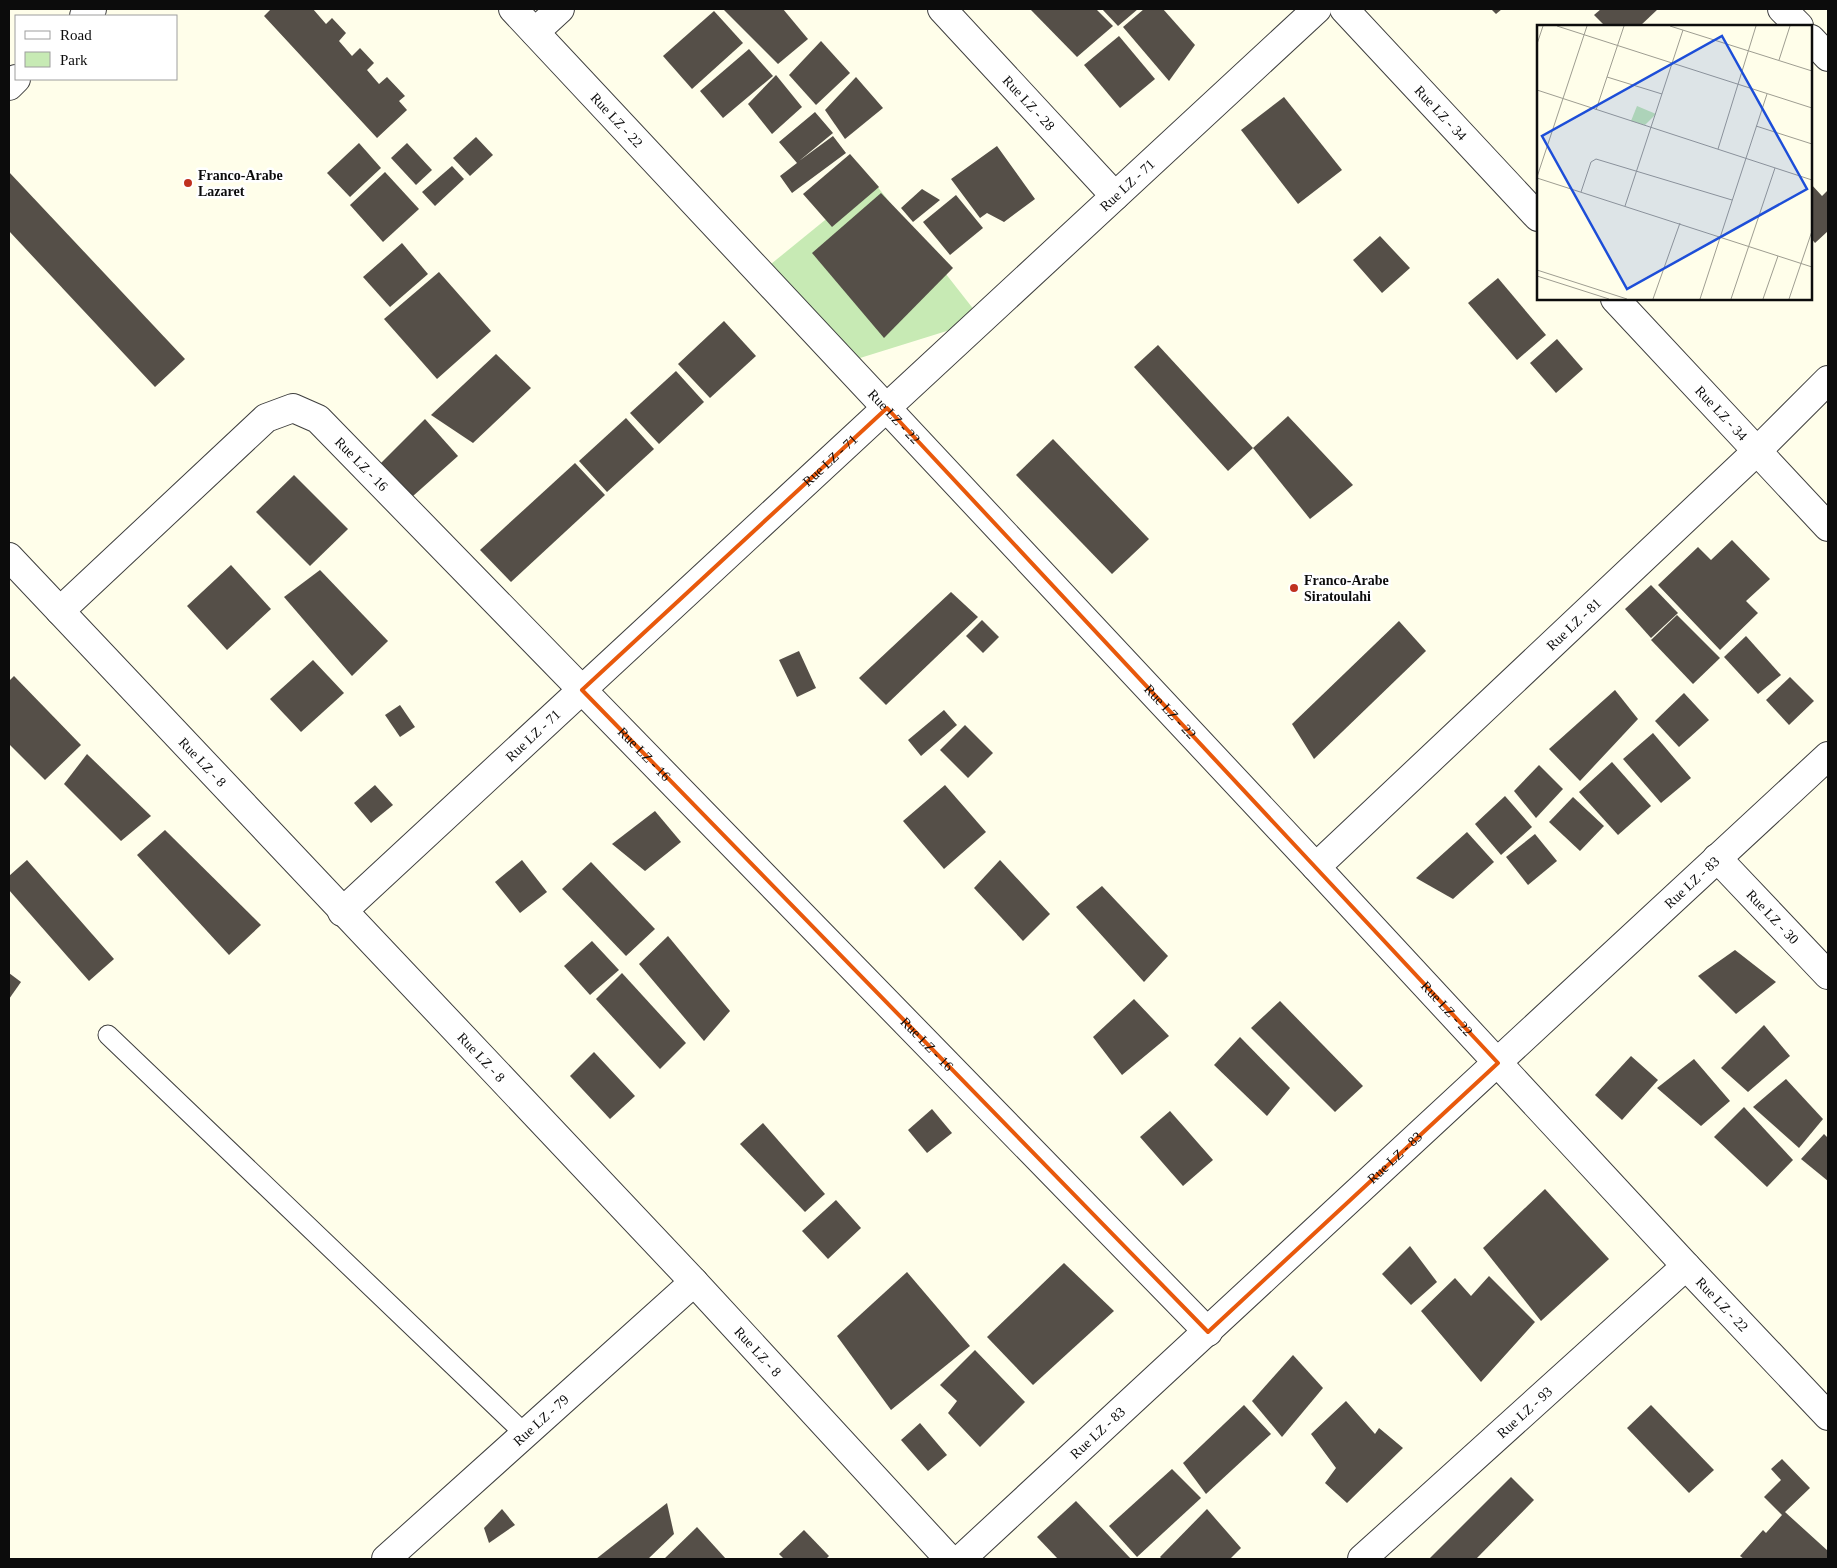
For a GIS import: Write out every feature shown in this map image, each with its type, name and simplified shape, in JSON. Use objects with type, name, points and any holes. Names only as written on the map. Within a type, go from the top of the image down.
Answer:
[{"type":"street","name":"Rue LZ - 22","points":[[513,9],[1828,1416]]},
{"type":"street","points":[[535,32],[560,9]]},
{"type":"street","name":"Rue LZ - 28","points":[[942,9],[1115,196]]},
{"type":"street","name":"Rue LZ - 71","points":[[342,912],[1317,9]]},
{"type":"street","name":"Rue LZ - 34","points":[[1344,9],[1537,216]]},
{"type":"street","points":[[1782,9],[1798,25]]},
{"type":"street","points":[[1812,39],[1828,56]]},
{"type":"street","name":"Rue LZ - 34","points":[[1616,300],[1828,527]]},
{"type":"street","name":"Rue LZ - 81","points":[[1316,867],[1757,452],[1828,380]]},
{"type":"street","name":"Rue LZ - 16","points":[[60,612],[266,418],[293,408],[318,419],[1208,1332]]},
{"type":"street","name":"Rue LZ - 8","points":[[9,557],[342,912],[694,1282],[949,1559]]},
{"type":"street","name":"Rue LZ - 83","points":[[961,1559],[1828,756]]},
{"type":"street","name":"Rue LZ - 30","points":[[1717,858],[1828,976]]},
{"type":"street","name":"Rue LZ - 93","points":[[1362,1559],[1686,1266]]},
{"type":"street","name":"Rue LZ - 79","points":[[386,1559],[694,1282]]},
{"type":"lane","points":[[108,1035],[525,1434]]},
{"type":"highlighted area","points":[[887,408],[1498,1063],[1208,1332],[582,690]]},
{"type":"green space","points":[[873,181],[982,320],[844,363],[760,273]]},
{"type":"building","points":[[271,9],[313,9],[326,24],[332,18],[346,33],[339,41],[352,56],[360,48],[374,63],[367,70],[379,84],[387,77],[405,96],[399,101],[407,110],[377,138],[264,16]]},
{"type":"building","points":[[723,9],[783,9],[808,39],[778,64]]},
{"type":"building","points":[[1030,9],[1096,9],[1113,26],[1077,57]]},
{"type":"building","points":[[1102,9],[1138,9],[1118,26]]},
{"type":"building","points":[[1144,9],[1163,9],[1195,45],[1169,81],[1123,27]]},
{"type":"building","points":[[1491,9],[1502,9],[1496,14]]},
{"type":"building","points":[[1601,9],[1658,9],[1641,25],[1604,25],[1594,15]]},
{"type":"building","points":[[714,11],[743,43],[692,89],[663,56]]},
{"type":"building","points":[[1119,36],[1155,79],[1120,108],[1084,65]]},
{"type":"building","points":[[821,41],[850,73],[816,105],[789,75]]},
{"type":"building","points":[[749,49],[773,76],[723,118],[700,91]]},
{"type":"building","points":[[776,75],[802,107],[772,134],[748,104]]},
{"type":"building","points":[[856,77],[883,108],[845,139],[825,110]]},
{"type":"building","points":[[1284,97],[1342,170],[1298,204],[1241,130]]},
{"type":"building","points":[[815,112],[833,133],[799,161],[833,136],[846,153],[792,193],[780,176],[797,163],[779,142]]},
{"type":"building","points":[[476,137],[493,155],[470,176],[453,158]]},
{"type":"building","points":[[359,143],[381,168],[350,197],[327,173]]},
{"type":"building","points":[[407,143],[432,170],[416,185],[391,158]]},
{"type":"building","points":[[997,146],[1035,199],[1004,222],[987,213],[980,218],[951,179]]},
{"type":"building","points":[[850,154],[879,187],[832,227],[803,194]]},
{"type":"building","points":[[452,166],[464,179],[435,206],[422,192]]},
{"type":"building","points":[[9,172],[185,359],[155,387],[9,231]]},
{"type":"building","points":[[385,172],[419,209],[383,242],[350,205]]},
{"type":"building","points":[[1812,185],[1822,196],[1828,190],[1828,231],[1815,243],[1812,239]]},
{"type":"building","points":[[922,189],[940,200],[913,222],[901,208]]},
{"type":"building","points":[[881,193],[953,268],[884,338],[812,253]]},
{"type":"building","points":[[956,195],[983,228],[950,255],[923,222]]},
{"type":"building","points":[[1380,236],[1410,268],[1382,293],[1353,260]]},
{"type":"building","points":[[402,243],[428,274],[390,307],[363,277]]},
{"type":"building","points":[[439,272],[491,331],[437,379],[384,319]]},
{"type":"building","points":[[1498,278],[1546,335],[1517,360],[1468,303]]},
{"type":"building","points":[[724,321],[756,356],[710,398],[678,364]]},
{"type":"building","points":[[1557,339],[1583,369],[1556,393],[1530,363]]},
{"type":"building","points":[[1158,345],[1253,448],[1228,471],[1134,367]]},
{"type":"building","points":[[496,354],[531,388],[473,443],[431,415]]},
{"type":"building","points":[[676,371],[704,402],[659,444],[630,413]]},
{"type":"building","points":[[1288,416],[1353,485],[1310,519],[1253,448]]},
{"type":"building","points":[[626,418],[654,449],[607,492],[579,461]]},
{"type":"building","points":[[425,419],[458,456],[413,496],[381,463]]},
{"type":"building","points":[[1053,439],[1149,539],[1112,574],[1016,475]]},
{"type":"building","points":[[575,463],[605,495],[511,582],[480,550]]},
{"type":"building","points":[[294,475],[348,529],[310,566],[256,512]]},
{"type":"building","points":[[1732,540],[1770,579],[1746,601],[1758,613],[1720,650],[1658,585],[1698,547],[1711,560]]},
{"type":"building","points":[[231,565],[271,609],[227,650],[187,606]]},
{"type":"building","points":[[320,570],[388,641],[352,676],[284,597]]},
{"type":"building","points":[[1651,585],[1678,613],[1651,638],[1625,609]]},
{"type":"building","points":[[951,592],[978,617],[886,705],[859,678]]},
{"type":"building","points":[[1677,615],[1720,658],[1693,684],[1651,640]]},
{"type":"building","points":[[982,620],[999,637],[983,653],[966,636]]},
{"type":"building","points":[[1399,621],[1426,651],[1314,759],[1292,724]]},
{"type":"building","points":[[1746,636],[1781,675],[1758,694],[1724,657]]},
{"type":"building","points":[[799,651],[816,688],[797,697],[779,660]]},
{"type":"building","points":[[313,660],[344,693],[301,732],[270,699]]},
{"type":"building","points":[[14,676],[81,745],[45,780],[9,744],[9,681]]},
{"type":"building","points":[[1790,677],[1814,701],[1789,725],[1766,700]]},
{"type":"building","points":[[1615,690],[1638,719],[1580,781],[1549,749]]},
{"type":"building","points":[[1684,693],[1709,720],[1679,747],[1655,721]]},
{"type":"building","points":[[400,705],[415,727],[400,737],[385,715]]},
{"type":"building","points":[[944,710],[957,725],[921,756],[908,740]]},
{"type":"building","points":[[965,725],[993,753],[968,778],[940,750]]},
{"type":"building","points":[[1653,733],[1691,778],[1661,803],[1623,759]]},
{"type":"building","points":[[87,754],[151,816],[121,841],[64,784]]},
{"type":"building","points":[[1612,762],[1651,806],[1618,835],[1579,792]]},
{"type":"building","points":[[1539,765],[1563,789],[1536,818],[1514,791]]},
{"type":"building","points":[[375,785],[393,805],[371,823],[354,803]]},
{"type":"building","points":[[945,785],[986,832],[944,869],[903,821]]},
{"type":"building","points":[[1505,796],[1532,827],[1501,855],[1475,824]]},
{"type":"building","points":[[1573,797],[1604,826],[1580,851],[1549,822]]},
{"type":"building","points":[[655,811],[681,842],[645,871],[612,844]]},
{"type":"building","points":[[165,830],[261,925],[229,955],[137,855]]},
{"type":"building","points":[[1467,832],[1494,862],[1453,899],[1416,878]]},
{"type":"building","points":[[1535,834],[1557,861],[1528,885],[1506,857]]},
{"type":"building","points":[[27,860],[114,959],[89,981],[9,890],[9,876]]},
{"type":"building","points":[[522,860],[547,892],[520,913],[495,882]]},
{"type":"building","points":[[1000,860],[1050,914],[1023,941],[974,888]]},
{"type":"building","points":[[591,862],[655,929],[626,956],[562,889]]},
{"type":"building","points":[[1102,886],[1168,956],[1144,982],[1076,907]]},
{"type":"building","points":[[668,936],[730,1011],[704,1041],[639,964]]},
{"type":"building","points":[[592,941],[619,970],[590,995],[564,966]]},
{"type":"building","points":[[1735,950],[1776,982],[1736,1014],[1698,976]]},
{"type":"building","points":[[9,973],[21,982],[9,999]]},
{"type":"building","points":[[622,973],[686,1043],[660,1069],[596,999]]},
{"type":"building","points":[[1134,999],[1169,1036],[1122,1075],[1093,1037]]},
{"type":"building","points":[[1280,1001],[1363,1086],[1335,1112],[1251,1028]]},
{"type":"building","points":[[1764,1025],[1790,1056],[1748,1092],[1721,1068]]},
{"type":"building","points":[[1240,1037],[1290,1088],[1267,1116],[1214,1065]]},
{"type":"building","points":[[594,1052],[635,1096],[610,1119],[570,1076]]},
{"type":"building","points":[[1631,1056],[1658,1080],[1622,1120],[1595,1095]]},
{"type":"building","points":[[1694,1059],[1730,1101],[1701,1126],[1657,1088]]},
{"type":"building","points":[[1786,1079],[1823,1119],[1799,1148],[1753,1107]]},
{"type":"building","points":[[1744,1107],[1793,1160],[1767,1187],[1714,1137]]},
{"type":"building","points":[[932,1109],[952,1133],[927,1153],[908,1130]]},
{"type":"building","points":[[1170,1111],[1213,1160],[1183,1186],[1140,1137]]},
{"type":"building","points":[[763,1123],[825,1194],[805,1212],[740,1144]]},
{"type":"building","points":[[1824,1134],[1828,1138],[1828,1181],[1801,1159]]},
{"type":"building","points":[[1545,1189],[1609,1259],[1541,1321],[1483,1248]]},
{"type":"building","points":[[836,1200],[861,1228],[828,1259],[802,1231]]},
{"type":"building","points":[[1410,1246],[1437,1282],[1411,1305],[1382,1274]]},
{"type":"building","points":[[1064,1263],[1114,1311],[1033,1385],[987,1337]]},
{"type":"building","points":[[907,1272],[970,1346],[891,1410],[837,1336]]},
{"type":"building","points":[[1489,1276],[1535,1322],[1481,1382],[1421,1311],[1455,1278],[1471,1296]]},
{"type":"building","points":[[975,1350],[1025,1402],[980,1447],[948,1413],[957,1401],[940,1385]]},
{"type":"building","points":[[1293,1355],[1323,1388],[1282,1437],[1252,1401]]},
{"type":"building","points":[[1346,1401],[1375,1434],[1379,1428],[1403,1448],[1347,1503],[1325,1483],[1336,1468],[1311,1434]]},
{"type":"building","points":[[1244,1405],[1271,1434],[1206,1494],[1183,1463]]},
{"type":"building","points":[[1651,1405],[1714,1470],[1689,1493],[1627,1428]]},
{"type":"building","points":[[920,1423],[947,1455],[928,1471],[901,1440]]},
{"type":"building","points":[[1782,1459],[1810,1488],[1785,1512],[1828,1551],[1828,1559],[1744,1559],[1740,1556],[1763,1530],[1766,1533],[1782,1515],[1764,1497],[1781,1480],[1771,1469]]},
{"type":"building","points":[[1172,1469],[1201,1498],[1137,1557],[1109,1526]]},
{"type":"building","points":[[1511,1477],[1534,1500],[1476,1559],[1429,1559]]},
{"type":"building","points":[[1076,1501],[1131,1559],[1058,1559],[1037,1537]]},
{"type":"building","points":[[667,1503],[674,1534],[648,1559],[596,1559]]},
{"type":"building","points":[[502,1509],[515,1525],[489,1543],[484,1528]]},
{"type":"building","points":[[1207,1509],[1241,1548],[1230,1559],[1162,1559],[1160,1557]]},
{"type":"building","points":[[697,1527],[726,1559],[664,1559]]},
{"type":"building","points":[[804,1530],[829,1556],[826,1559],[784,1559],[779,1554]]},
{"type":"place","name":"Franco-Arabe Lazaret","points":[[188,183]]},
{"type":"place","name":"Franco-Arabe Siratoulahi","points":[[1294,588]]}]
